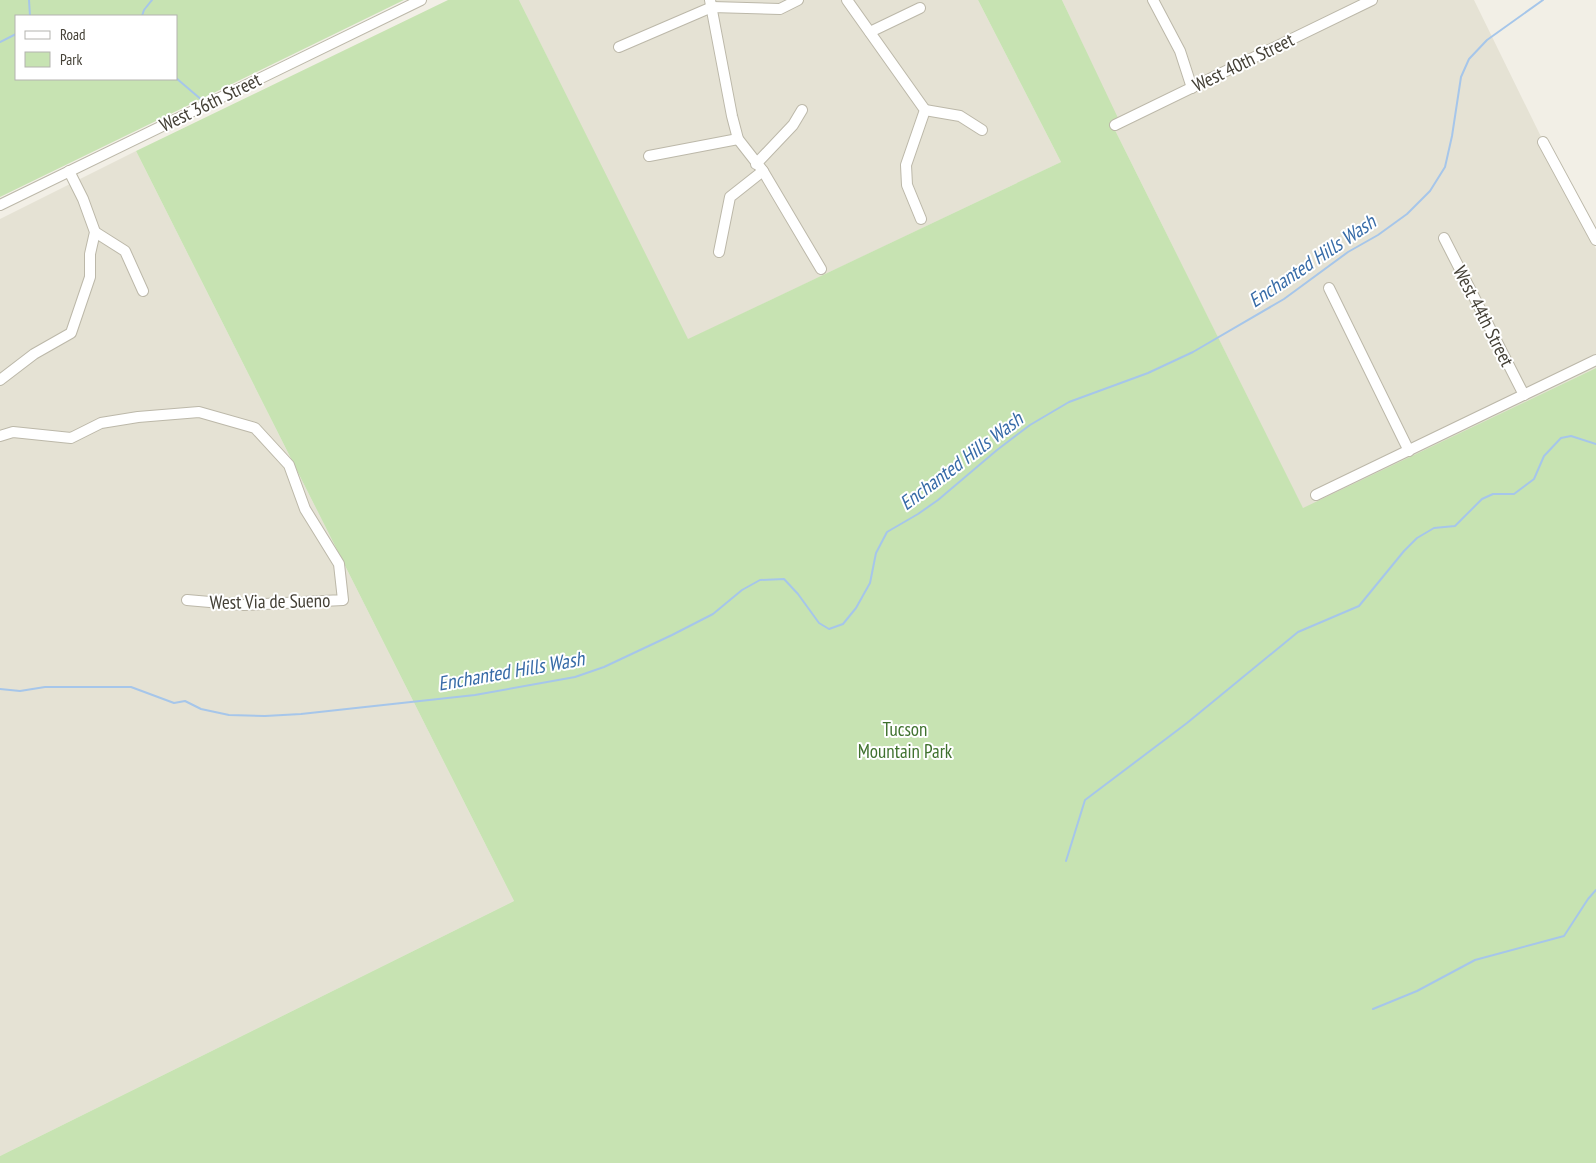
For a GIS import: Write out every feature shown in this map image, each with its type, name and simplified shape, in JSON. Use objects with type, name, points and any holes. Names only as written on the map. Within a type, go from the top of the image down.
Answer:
[{"type":"street","name":"West 36th Street","points":[[0,205],[421,0]]},
{"type":"street","points":[[619,47],[711,3],[780,10],[798,0]]},
{"type":"street","points":[[847,0],[925,110],[960,116],[982,130]]},
{"type":"street","points":[[1153,0],[1180,51],[1192,88]]},
{"type":"street","name":"West 40th Street","points":[[1115,125],[1192,88],[1352,4],[1372,0]]},
{"type":"street","points":[[711,3],[738,139],[759,168],[821,269]]},
{"type":"street","points":[[870,32],[920,8]]},
{"type":"street","points":[[719,252],[730,197],[759,168],[793,125],[802,110]]},
{"type":"street","points":[[921,219],[907,185],[906,164],[925,110]]},
{"type":"street","points":[[649,156],[738,139]]},
{"type":"street","points":[[1543,142],[1596,240]]},
{"type":"street","points":[[0,380],[34,354],[70,333],[90,277],[90,254],[95,232],[83,199],[69,171]]},
{"type":"street","points":[[95,232],[124,251],[144,291]]},
{"type":"street","name":"West 44th Street","points":[[1444,238],[1524,395]]},
{"type":"street","points":[[1329,288],[1410,451]]},
{"type":"street","points":[[1316,494],[1410,451],[1596,360]]},
{"type":"street","name":"West Via de Sueno","points":[[0,436],[14,432],[71,438],[100,423],[138,417],[199,412],[255,428],[289,465],[305,509],[338,564],[343,600],[244,605],[187,600]]},
{"type":"shaded area","points":[[519,0],[978,0],[1061,162],[687,340]]},
{"type":"shaded area","points":[[1062,0],[1474,0],[1596,249],[1596,368],[1303,509],[1111,122],[1117,118]]},
{"type":"shaded area","points":[[136,151],[514,901],[0,1156],[0,219]]},
{"type":"green space","points":[[0,0],[404,0],[0,197]]},
{"type":"green space","name":"Tucson Mountain Park","points":[[448,0],[519,0],[688,339],[1061,162],[978,0],[1062,0],[1118,118],[1111,122],[1303,508],[1596,368],[1596,1163],[0,1163],[0,1156],[514,901],[136,151]]},
{"type":"waterway","points":[[29,0],[30,15]]},
{"type":"waterway","points":[[142,15],[152,0]]},
{"type":"waterway","name":"Enchanted Hills Wash","points":[[0,689],[20,691],[45,687],[131,687],[174,703],[185,701],[201,709],[229,715],[265,716],[301,714],[475,695],[575,677],[604,667],[713,614],[742,590],[760,580],[784,579],[798,594],[819,623],[829,629],[843,624],[856,608],[870,583],[876,553],[887,532],[938,500],[1030,425],[1069,402],[1148,373],[1193,352],[1284,299],[1348,252],[1378,235],[1407,214],[1430,191],[1445,167],[1461,77],[1469,59],[1487,40],[1543,0]]},
{"type":"waterway","points":[[0,42],[15,34]]},
{"type":"waterway","points":[[178,80],[203,101]]},
{"type":"waterway","points":[[1066,861],[1085,800],[1187,723],[1298,632],[1359,606],[1417,538],[1434,528],[1455,526],[1482,499],[1493,494],[1514,494],[1534,479],[1544,456],[1561,438],[1571,436],[1596,444]]},
{"type":"waterway","points":[[1373,1009],[1417,991],[1475,960],[1564,936],[1596,890]]}]
